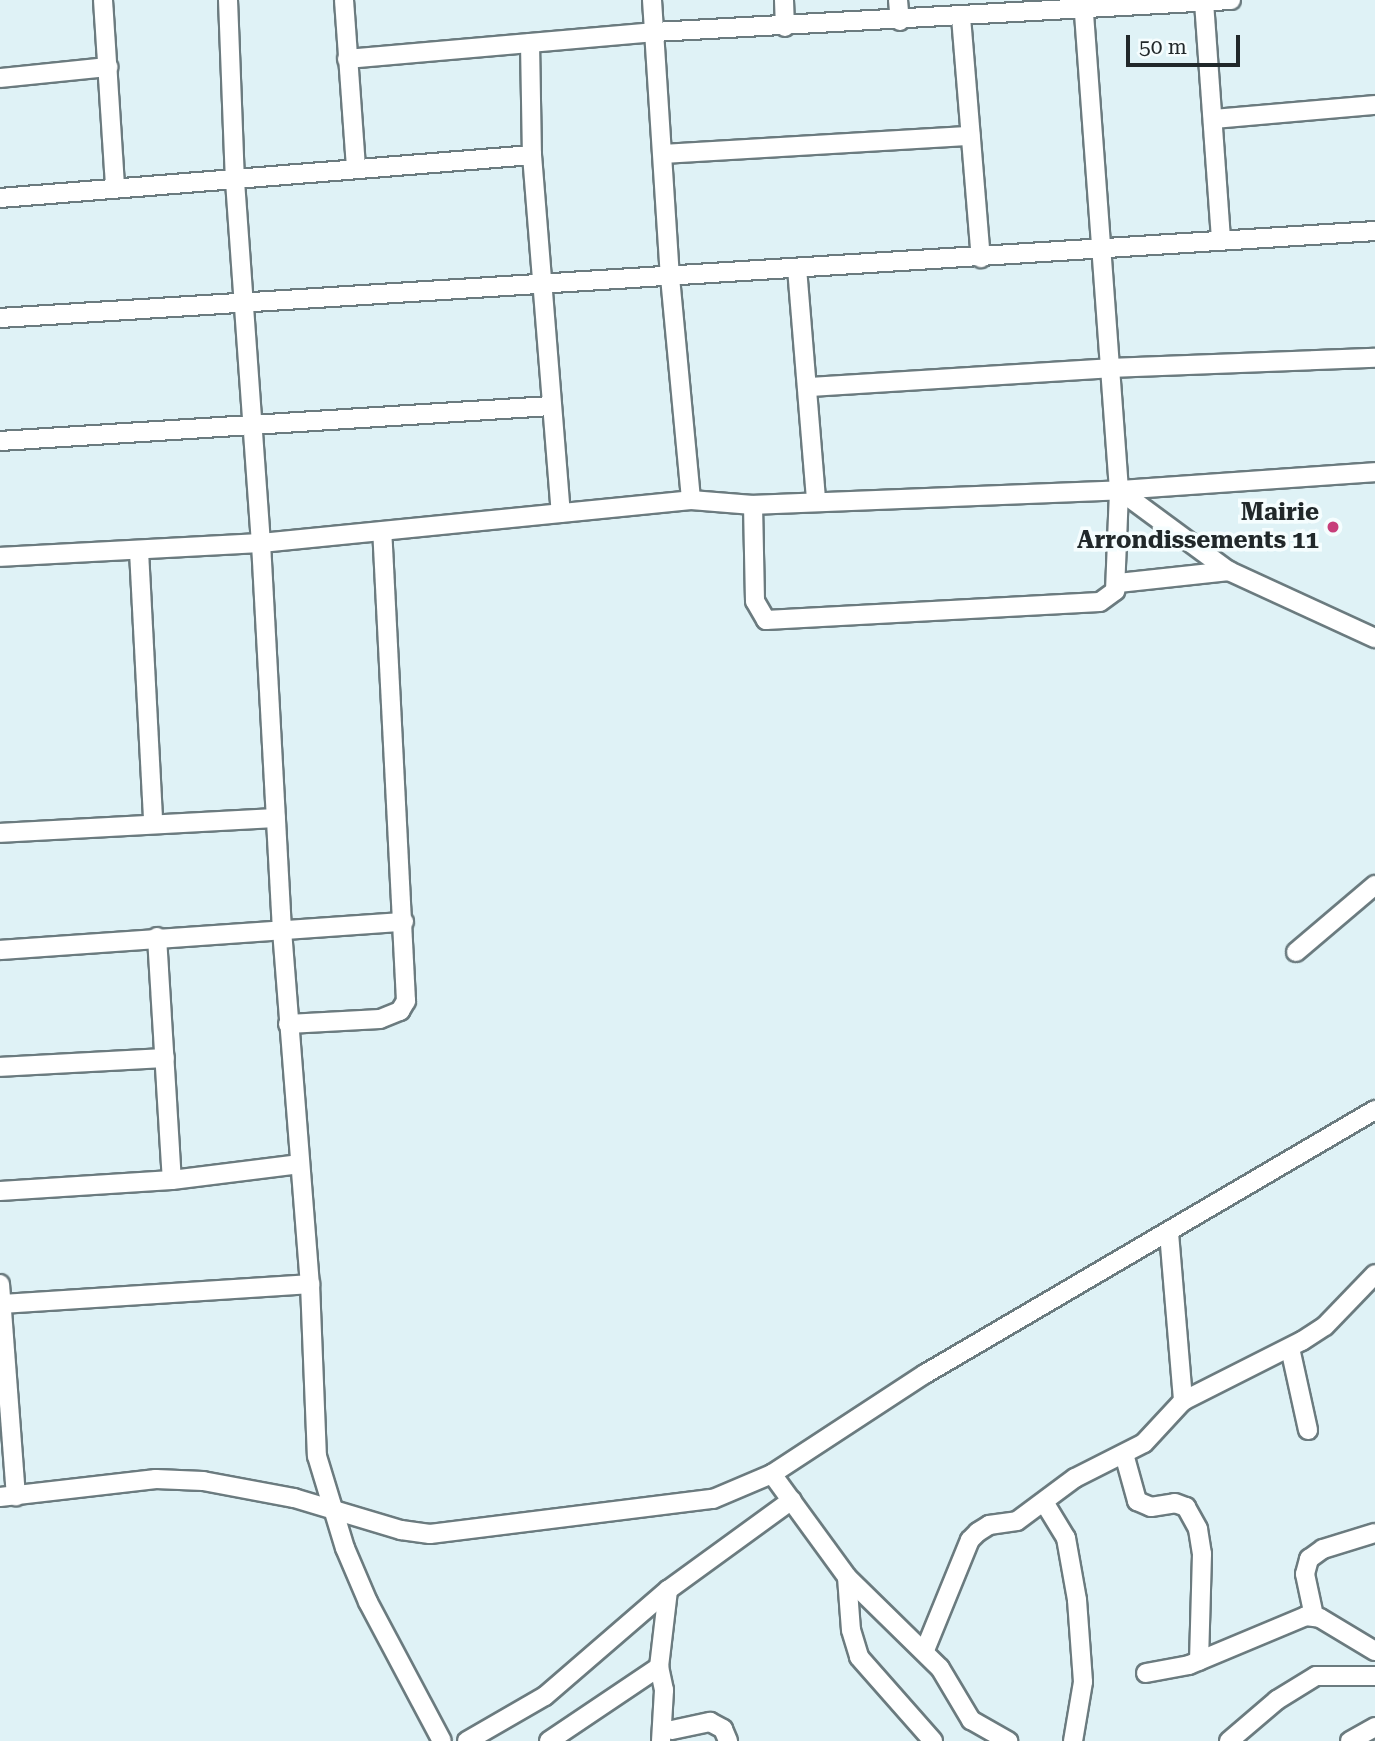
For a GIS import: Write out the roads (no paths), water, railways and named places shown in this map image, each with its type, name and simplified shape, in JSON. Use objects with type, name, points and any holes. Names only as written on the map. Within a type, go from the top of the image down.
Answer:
[{"type":"street","points":[[103,0],[116,188]]},
{"type":"street","points":[[228,0],[235,181],[254,425],[288,1024],[310,1284],[317,1456],[368,1602],[442,1741]]},
{"type":"street","points":[[344,0],[356,169]]},
{"type":"street","points":[[652,0],[670,277],[691,500]]},
{"type":"street","points":[[784,0],[785,27]]},
{"type":"street","points":[[898,0],[900,21]]},
{"type":"street","points":[[347,59],[654,32],[900,21],[1084,5],[1231,0]]},
{"type":"street","points":[[1204,2],[1221,239]]},
{"type":"street","points":[[753,505],[755,601],[766,620],[1100,602],[1115,591],[1118,583],[1119,490],[1098,247],[1084,5]]},
{"type":"street","points":[[961,17],[981,258]]},
{"type":"street","points":[[530,43],[532,155],[544,281],[550,406],[561,513]]},
{"type":"street","points":[[0,78],[108,67]]},
{"type":"street","points":[[1214,119],[1375,104]]},
{"type":"street","points":[[663,155],[970,136]]},
{"type":"street","points":[[0,198],[532,155]]},
{"type":"street","points":[[0,318],[544,281],[670,277],[1375,231]]},
{"type":"street","points":[[797,268],[810,387],[816,499]]},
{"type":"street","points":[[810,387],[1109,368],[1375,358]]},
{"type":"street","points":[[0,441],[550,406]]},
{"type":"street","points":[[0,557],[139,551],[382,533],[691,500],[753,505],[816,499],[1119,490],[1375,472]]},
{"type":"street","points":[[1119,490],[1229,571],[1375,638]]},
{"type":"street","points":[[288,1024],[380,1019],[400,1011],[407,990],[382,533]]},
{"type":"street","points":[[139,551],[153,821]]},
{"type":"street","points":[[1118,583],[1229,571]]},
{"type":"street","points":[[0,833],[153,821],[276,818]]},
{"type":"street","points":[[1296,952],[1375,885]]},
{"type":"street","points":[[0,950],[157,937],[404,922]]},
{"type":"street","points":[[157,937],[172,1180]]},
{"type":"street","points":[[0,1067],[165,1058]]},
{"type":"street","points":[[0,1284],[8,1497],[156,1479],[203,1481],[333,1508],[401,1531],[430,1534],[696,1502],[731,1493],[772,1474],[925,1374],[1375,1110]]},
{"type":"street","points":[[0,1191],[172,1180],[300,1164]]},
{"type":"street","points":[[1169,1233],[1183,1401]]},
{"type":"street","points":[[925,1650],[970,1540],[989,1525],[1017,1521],[1075,1479],[1144,1443],[1183,1401],[1290,1348],[1325,1326],[1375,1274]]},
{"type":"street","points":[[1,1304],[310,1284]]},
{"type":"street","points":[[1290,1348],[1308,1430]]},
{"type":"street","points":[[1124,1454],[1137,1501],[1151,1507],[1175,1503],[1186,1507],[1198,1529],[1202,1554],[1199,1661]]},
{"type":"street","points":[[772,1474],[847,1577],[925,1650],[951,1683],[971,1720],[1008,1741]]},
{"type":"street","points":[[467,1741],[545,1696],[668,1590],[792,1500]]},
{"type":"street","points":[[1044,1502],[1066,1538],[1077,1600],[1083,1682],[1073,1741]]},
{"type":"street","points":[[1314,1616],[1305,1574],[1309,1559],[1323,1549],[1375,1533]]},
{"type":"street","points":[[847,1577],[851,1630],[859,1657],[933,1741]]},
{"type":"street","points":[[668,1590],[659,1667],[669,1737],[709,1723],[723,1729],[728,1741]]},
{"type":"street","points":[[1146,1673],[1177,1670],[1297,1619],[1314,1616],[1375,1651]]},
{"type":"street","points":[[549,1741],[659,1667]]},
{"type":"street","points":[[1229,1741],[1277,1700],[1315,1676],[1375,1676]]},
{"type":"street","points":[[1350,1741],[1375,1727]]},
{"type":"place","name":"Mairie Arrondissements 11","points":[[1333,527]]}]
